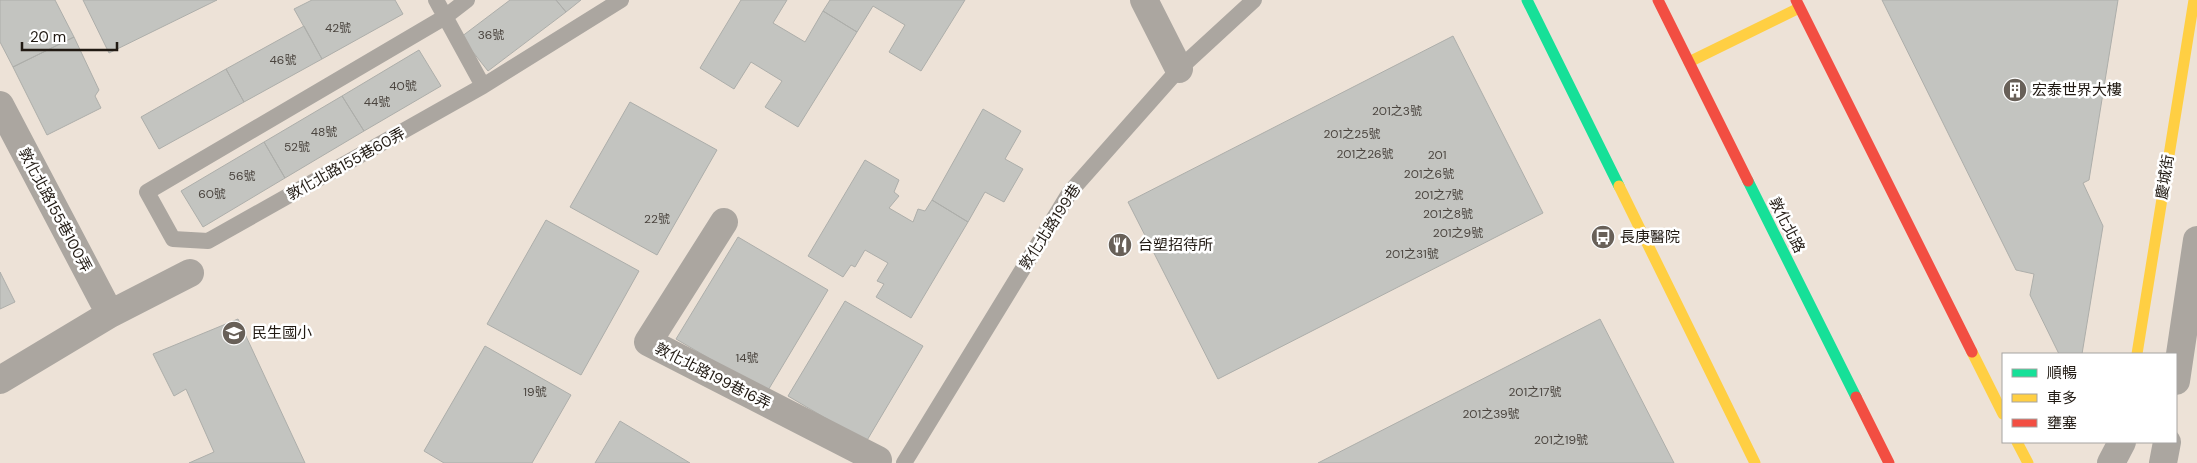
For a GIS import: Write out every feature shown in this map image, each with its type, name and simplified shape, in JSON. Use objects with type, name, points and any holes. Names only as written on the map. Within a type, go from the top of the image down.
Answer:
[{"type":"main road","points":[[1527,0],[1754,463]]},
{"type":"main road","name":"敦化北路","points":[[1658,0],[1889,463]]},
{"type":"main road","name":"慶城街","points":[[2137,353],[2194,0]]},
{"type":"main road","points":[[1689,62],[1798,4],[2002,412]]},
{"type":"street","points":[[1144,0],[1179,69]]},
{"type":"street","name":"敦化北路155巷100弄","points":[[0,105],[110,314]]},
{"type":"street","name":"敦化北路199巷16弄","points":[[724,222],[648,342],[891,461]]},
{"type":"street","points":[[2177,374],[2197,240]]},
{"type":"street","points":[[0,380],[110,314],[190,273]]},
{"type":"street","points":[[2111,463],[2121,443]]},
{"type":"street","points":[[2164,463],[2167,443]]},
{"type":"lane","points":[[436,0],[483,86]]},
{"type":"lane","points":[[445,17],[467,0]]},
{"type":"lane","name":"敦化北路155巷60弄","points":[[445,17],[146,192],[173,239],[208,242],[483,86],[620,0]]},
{"type":"lane","name":"敦化北路199巷","points":[[891,461],[1070,192],[1179,69],[1254,0]]},
{"type":"building","points":[[0,0],[55,0],[74,37],[13,67],[0,42]]},
{"type":"building","points":[[83,0],[217,0],[109,53]]},
{"type":"building","points":[[312,0],[395,0],[403,14],[322,59],[294,9]]},
{"type":"building","points":[[510,0],[556,0],[566,12],[488,71],[461,37]]},
{"type":"building","points":[[556,0],[581,0],[566,12]]},
{"type":"building","points":[[741,0],[787,0],[773,23],[805,42],[823,11],[857,32],[798,127],[765,107],[782,81],[751,62],[734,89],[700,68]]},
{"type":"building","points":[[830,0],[965,0],[921,71],[889,52],[905,25],[873,6],[857,32],[823,11]]},
{"type":"building","name":"宏泰世界大樓","points":[[1882,0],[2118,0],[2089,180],[2083,183],[2103,226],[2082,353],[2059,353],[2030,295],[2034,274],[2016,270]]},
{"type":"building","points":[[304,26],[322,59],[244,102],[226,69]]},
{"type":"building","points":[[1453,36],[1543,213],[1218,379],[1128,202]]},
{"type":"building","points":[[74,37],[99,90],[95,96],[101,108],[47,135],[13,67]]},
{"type":"building","points":[[419,50],[441,86],[364,131],[342,96]]},
{"type":"building","points":[[226,69],[244,102],[159,149],[141,117]]},
{"type":"building","points":[[342,96],[364,131],[285,178],[264,142]]},
{"type":"building","points":[[630,102],[717,150],[657,255],[570,207]]},
{"type":"building","points":[[983,109],[1021,131],[1005,159],[1023,169],[1004,202],[985,192],[968,222],[932,200]]},
{"type":"building","points":[[264,142],[285,178],[203,227],[181,191]]},
{"type":"building","points":[[865,160],[899,180],[894,192],[899,196],[889,208],[913,222],[918,209],[925,211],[932,200],[968,222],[911,318],[876,297],[884,284],[877,281],[888,263],[865,250],[855,267],[851,265],[843,277],[808,256]]},
{"type":"building","points":[[546,220],[639,271],[581,375],[487,324]]},
{"type":"building","points":[[738,237],[828,290],[767,392],[676,339]]},
{"type":"building","points":[[0,272],[15,302],[0,309]]},
{"type":"building","points":[[845,301],[923,346],[866,442],[788,396]]},
{"type":"building","points":[[238,319],[305,463],[189,463],[214,452],[186,389],[174,396],[153,354]]},
{"type":"building","points":[[1600,319],[1674,463],[1318,463]]},
{"type":"building","points":[[485,346],[571,395],[532,463],[444,463],[424,451]]},
{"type":"building","points":[[620,421],[690,463],[595,463]]},
{"type":"traffic: fast","points":[[1527,0],[1619,186]]},
{"type":"traffic: fast","points":[[1748,181],[1856,397]]},
{"type":"traffic: slow","points":[[2137,353],[2194,0]]},
{"type":"traffic: slow","points":[[1689,62],[1799,8]]},
{"type":"traffic: slow","points":[[1619,186],[1755,463]]},
{"type":"traffic: slow","points":[[1972,352],[2002,412]]},
{"type":"traffic: slow","points":[[2018,443],[2028,463]]},
{"type":"traffic: jam","points":[[1658,0],[1748,181]]},
{"type":"traffic: jam","points":[[1796,0],[1972,352]]},
{"type":"traffic: jam","points":[[1856,397],[1889,463]]},
{"type":"place","name":"宏泰世界大樓","points":[[2015,90]]},
{"type":"place","name":"長庚醫院","points":[[1603,237]]},
{"type":"place","name":"台塑招待所","points":[[1120,245]]},
{"type":"place","name":"民生國小","points":[[234,333]]}]
